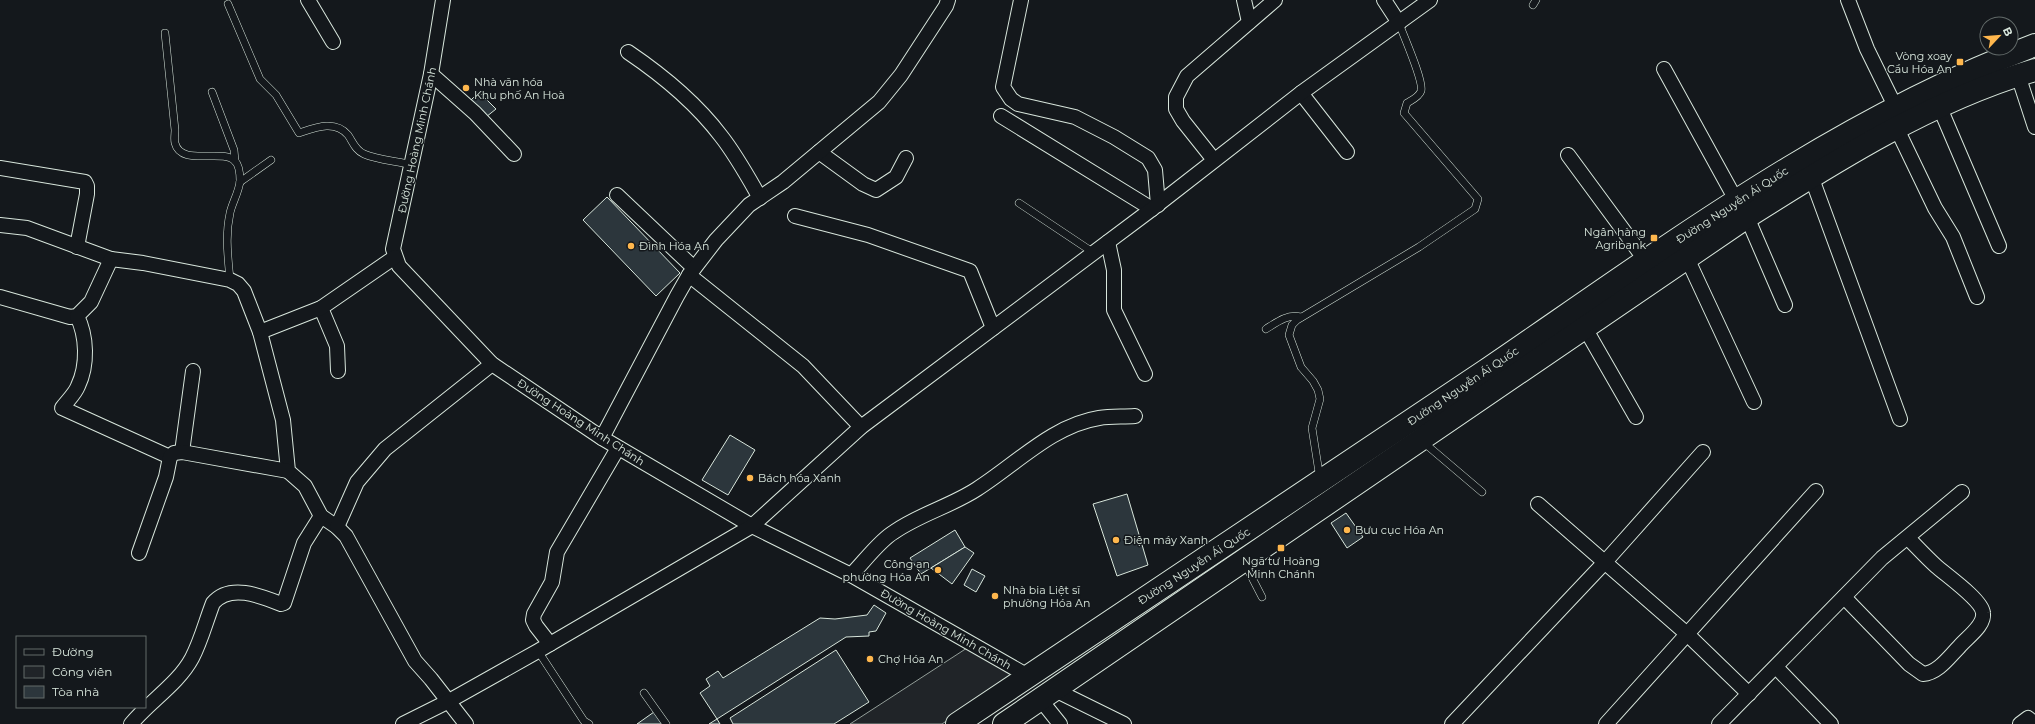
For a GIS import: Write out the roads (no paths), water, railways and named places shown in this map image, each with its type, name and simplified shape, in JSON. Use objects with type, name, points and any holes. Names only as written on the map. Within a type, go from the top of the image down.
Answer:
[{"type":"main road","name":"Đường Nguyễn Ái Quốc","points":[[957,724],[1320,483],[1653,269],[1742,209],[1834,140],[1895,106],[1980,66],[2035,45]]},
{"type":"main road","name":"Đường Nguyễn Ái Quốc","points":[[1980,66],[2027,66]]},
{"type":"main road","name":"Đường Nguyễn Ái Quốc","points":[[1004,724],[1242,560],[1585,328],[1653,269],[1687,258],[1742,209],[1811,176],[1897,129],[1997,82],[2027,66]]},
{"type":"main road","points":[[1028,676],[1047,694]]},
{"type":"street","points":[[308,0],[333,42]]},
{"type":"street","name":"Đường Hoàng Minh Chánh","points":[[443,0],[432,74],[393,249],[399,266],[492,364],[602,438],[752,526],[851,574],[1028,676]]},
{"type":"street","points":[[602,438],[692,272],[749,205],[783,182],[879,102],[901,75],[946,6],[948,0]]},
{"type":"street","points":[[1021,0],[1004,87],[1011,99],[1018,104],[1075,117],[1114,137],[1148,158],[1155,170],[1155,207]]},
{"type":"street","points":[[1244,0],[1249,22]]},
{"type":"street","points":[[1214,160],[1183,121],[1176,109],[1176,97],[1186,76],[1275,0]]},
{"type":"street","points":[[1384,0],[1399,24]]},
{"type":"street","points":[[403,724],[449,701],[752,526],[861,427],[1155,207],[1301,93],[1399,24],[1430,0]]},
{"type":"street","points":[[1848,0],[1867,49],[1895,106]]},
{"type":"street","points":[[628,52],[649,66],[697,108],[736,156],[760,198]]},
{"type":"street","points":[[2027,66],[2035,128]]},
{"type":"street","points":[[1664,69],[1742,209],[1784,306]]},
{"type":"street","points":[[432,74],[475,113],[514,154]]},
{"type":"street","points":[[1301,93],[1347,152]]},
{"type":"street","points":[[1940,108],[1999,246]]},
{"type":"street","points":[[1001,116],[1155,207]]},
{"type":"street","points":[[1897,129],[1935,208],[1953,237],[1977,297]]},
{"type":"street","points":[[819,152],[863,184],[876,190],[896,177],[906,158]]},
{"type":"street","points":[[1568,155],[1653,269]]},
{"type":"street","points":[[0,168],[85,182],[87,186],[87,194],[77,247]]},
{"type":"street","points":[[1811,176],[1900,419]]},
{"type":"street","points":[[617,195],[692,272],[803,366],[861,427]]},
{"type":"street","points":[[795,216],[868,235],[970,271],[993,328]]},
{"type":"street","points":[[0,225],[27,228],[111,259],[143,263],[230,280],[238,284],[244,290],[260,332],[283,420],[288,471]]},
{"type":"street","points":[[1108,242],[1114,270],[1114,310],[1145,374]]},
{"type":"street","points":[[260,332],[321,308],[395,257]]},
{"type":"street","points":[[1687,258],[1754,402]]},
{"type":"street","points":[[0,297],[70,317],[77,316],[91,302],[111,259]]},
{"type":"street","points":[[321,308],[337,346],[338,371]]},
{"type":"street","points":[[77,316],[84,335],[83,367],[78,386],[62,408],[176,454],[288,471],[306,486],[321,516],[337,527],[355,550],[415,661],[449,701],[466,724]]},
{"type":"street","points":[[1585,328],[1636,417]]},
{"type":"street","points":[[337,527],[357,482],[385,450],[492,364]]},
{"type":"street","points":[[139,553],[166,477],[176,454],[193,371]]},
{"type":"street","points":[[851,574],[892,533],[909,522],[953,503],[977,490],[1050,438],[1079,423],[1099,418],[1135,416]]},
{"type":"street","points":[[544,647],[533,620],[534,614],[552,582],[557,552],[618,448]]},
{"type":"street","points":[[1452,724],[1605,562],[1703,452]]},
{"type":"street","points":[[1606,724],[1816,490]]},
{"type":"street","points":[[1719,724],[1882,558],[1962,492]]},
{"type":"street","points":[[1538,504],[1686,634],[1749,694]]},
{"type":"street","points":[[146,703],[176,678],[192,658],[213,603],[217,598],[227,593],[246,593],[281,604],[284,603],[304,543],[321,516]]},
{"type":"street","points":[[1844,597],[1914,667],[1923,674],[1930,674],[1939,667],[1981,624],[1984,613],[1980,606],[1958,583],[1936,566],[1908,538]]},
{"type":"street","points":[[1776,667],[1831,724]]},
{"type":"street","points":[[1047,694],[1060,724]]},
{"type":"street","points":[[1047,694],[1124,724]]},
{"type":"street","points":[[132,724],[139,709]]},
{"type":"street","points":[[2020,724],[2028,718],[2035,724]]},
{"type":"lane","points":[[228,4],[260,79],[276,95],[299,133],[322,126],[334,126],[348,134],[356,149],[364,154],[412,165]]},
{"type":"lane","points":[[1320,483],[1312,428],[1320,399],[1318,390],[1302,367],[1289,335],[1292,325],[1301,317],[1419,247],[1476,209],[1478,199],[1404,113],[1407,103],[1415,99],[1421,91],[1420,80],[1399,24]]},
{"type":"lane","points":[[165,32],[175,143],[179,150],[187,154],[211,157],[224,155],[235,161]]},
{"type":"lane","points":[[212,92],[234,150],[240,182],[230,212],[226,238],[230,280]]},
{"type":"lane","points":[[240,182],[271,160]]},
{"type":"lane","points":[[1019,203],[1094,253]]},
{"type":"lane","points":[[1266,329],[1286,318],[1293,316],[1301,317]]},
{"type":"lane","points":[[1420,440],[1482,492]]},
{"type":"lane","points":[[1242,560],[1262,597]]},
{"type":"lane","points":[[544,647],[585,723]]},
{"type":"lane","points":[[644,693],[666,724]]},
{"type":"place","name":"Vòng xoay Cầu Hóa An","points":[[1960,62]]},
{"type":"place","name":"Nhà văn hóa Khu phố An Hoà","points":[[466,88]]},
{"type":"place","name":"Ngân hàng Agribank","points":[[1654,238]]},
{"type":"place","name":"Đình Hóa An","points":[[631,246]]},
{"type":"place","name":"Bách hóa Xanh","points":[[750,478]]},
{"type":"place","name":"Bưu cục Hóa An","points":[[1347,530]]},
{"type":"place","name":"Điện máy Xanh","points":[[1116,540]]},
{"type":"place","name":"Ngã tư Hoàng Minh Chánh","points":[[1281,548]]},
{"type":"place","name":"Công an phường Hóa An","points":[[938,570]]},
{"type":"place","name":"Nhà bia Liệt sĩ phường Hóa An","points":[[995,596]]},
{"type":"place","name":"Chợ Hóa An","points":[[870,659]]}]
